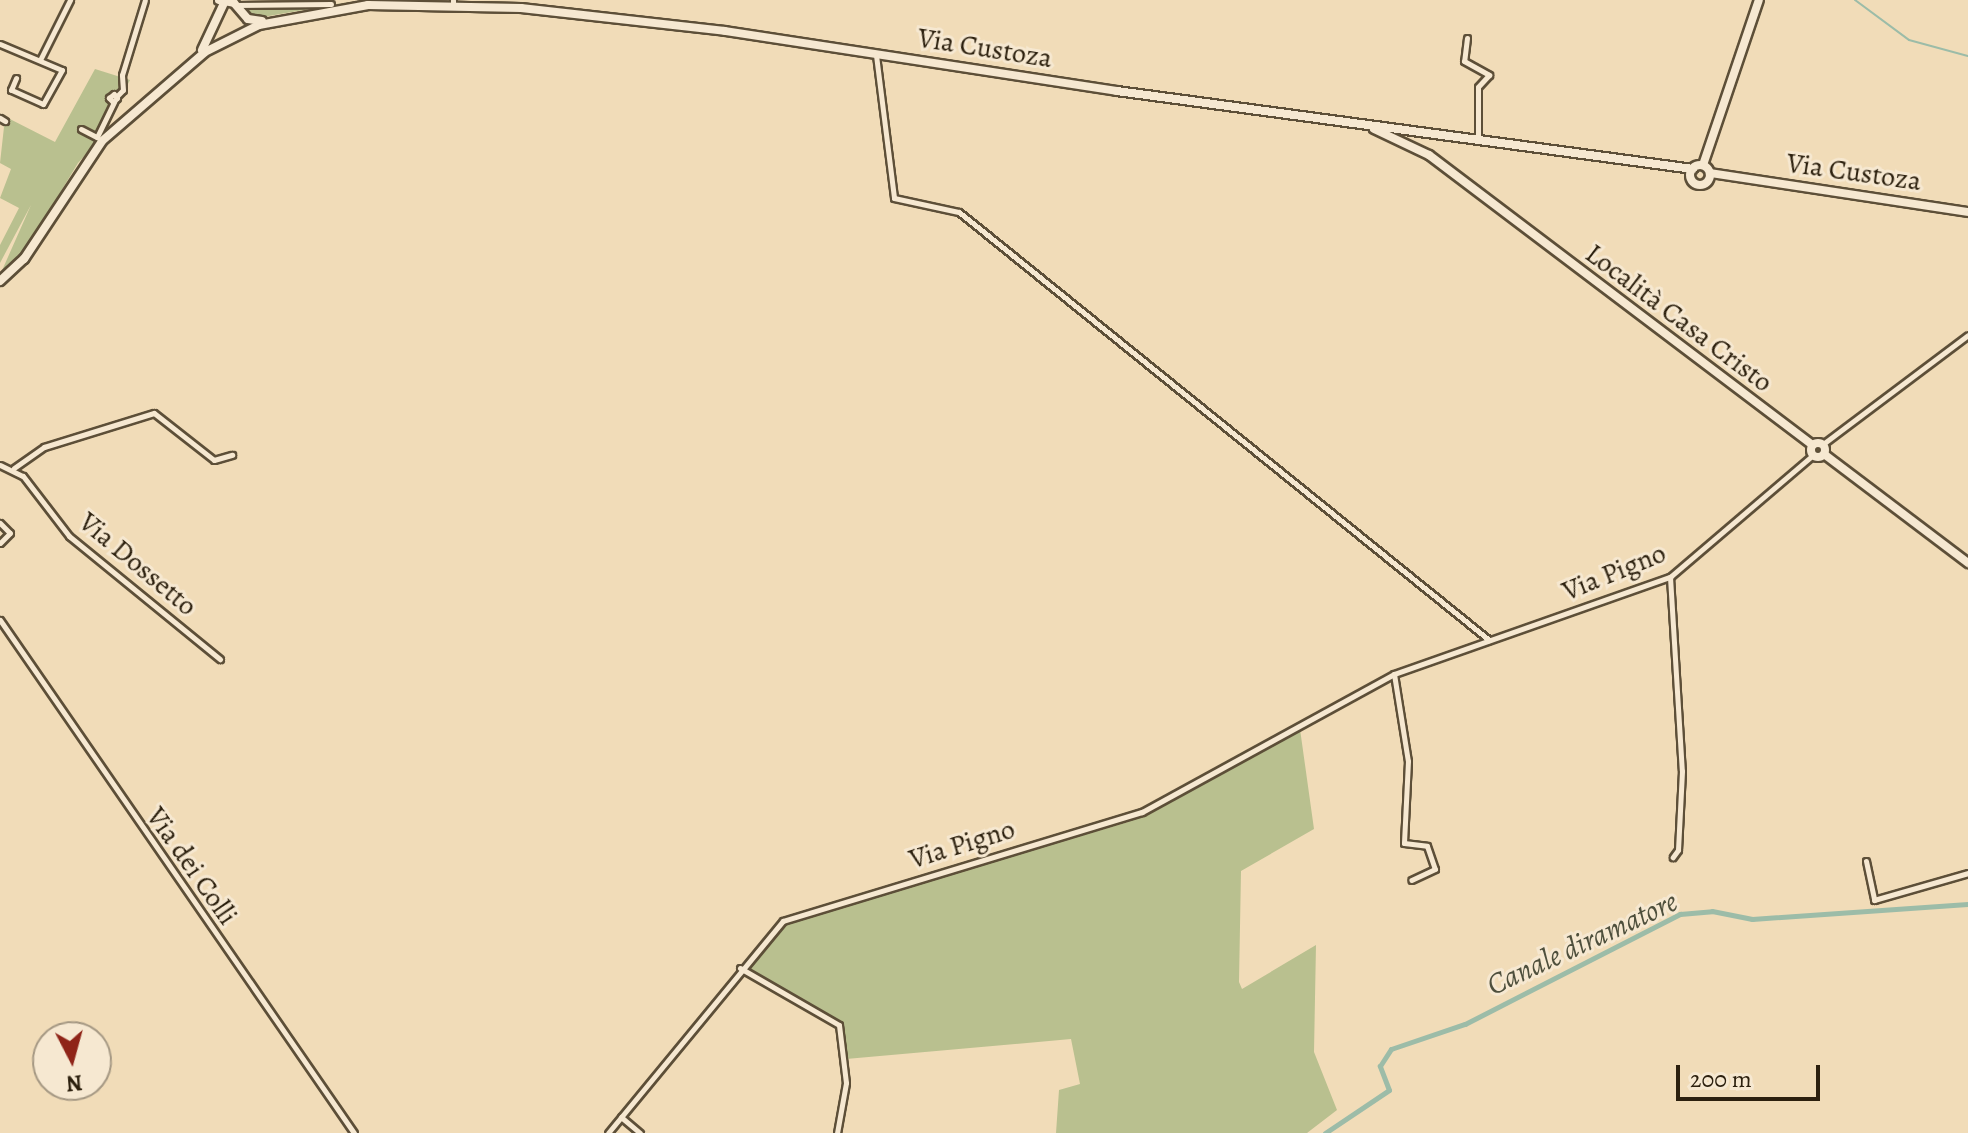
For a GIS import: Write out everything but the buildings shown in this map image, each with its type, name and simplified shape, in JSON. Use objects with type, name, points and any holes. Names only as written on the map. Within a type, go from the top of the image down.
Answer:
[{"type":"main road","points":[[210,0],[225,32],[235,35],[238,8]]},
{"type":"main road","points":[[1692,179],[1759,0]]},
{"type":"main road","name":"Via Custoza","points":[[189,64],[207,45],[222,1],[238,8],[254,21],[290,19]]},
{"type":"main road","name":"Via Custoza","points":[[189,64],[235,35],[290,19],[368,5],[493,6],[875,52],[1350,123],[1671,167],[1698,167]]},
{"type":"main road","points":[[0,281],[33,246],[97,147],[189,64]]},
{"type":"main road","points":[[1350,123],[1426,152]]},
{"type":"main road","points":[[1408,130],[1412,145]]},
{"type":"main road","points":[[1408,130],[1426,152]]},
{"type":"main road","points":[[1426,152],[1427,132]]},
{"type":"main road","name":"Località Casa Cristo","points":[[1426,152],[1816,448]]},
{"type":"main road","name":"Via Custoza","points":[[1671,167],[1705,183],[1734,177]]},
{"type":"main road","points":[[1698,167],[1710,173],[1705,183]]},
{"type":"main road","name":"Via Custoza","points":[[1710,173],[1968,212]]},
{"type":"main road","points":[[1816,448],[1968,561]]},
{"type":"street","points":[[41,58],[70,0]]},
{"type":"street","points":[[81,129],[97,137],[115,99],[123,90],[122,75],[145,0]]},
{"type":"street","name":"Via Custoza","points":[[238,8],[331,4]]},
{"type":"street","points":[[1467,38],[1464,61],[1489,75],[1478,87],[1478,140]]},
{"type":"street","points":[[0,44],[41,58],[62,70],[43,104],[11,90],[16,78]]},
{"type":"street","points":[[875,52],[894,198],[959,212],[1490,640]]},
{"type":"street","name":"Via Pigno","points":[[608,1133],[740,968],[783,921],[1142,812],[1394,674],[1670,577],[1816,448],[1968,335]]},
{"type":"street","points":[[0,465],[14,468],[44,447],[154,413],[214,460],[232,455]]},
{"type":"street","name":"Via Dossetto","points":[[14,468],[69,536],[220,659]]},
{"type":"street","points":[[0,523],[10,533],[0,543]]},
{"type":"street","points":[[1670,577],[1682,771],[1678,850],[1673,857]]},
{"type":"street","name":"Via dei Colli","points":[[0,620],[354,1133]]},
{"type":"street","points":[[1394,674],[1408,761],[1404,843],[1427,846],[1435,869],[1411,880]]},
{"type":"street","points":[[1866,861],[1874,900],[1968,873]]},
{"type":"street","points":[[740,968],[839,1025],[846,1083],[837,1133]]},
{"type":"street","points":[[621,1117],[640,1133]]},
{"type":"green space","points":[[356,1],[257,18],[243,8],[303,9]]},
{"type":"green space","points":[[95,69],[130,80],[98,141],[78,163],[31,241],[0,275],[31,205],[0,263],[0,245],[19,208],[0,198],[11,169],[0,163],[4,127],[0,114],[55,142]]},
{"type":"green space","points":[[1300,729],[1314,829],[1241,871],[1239,982],[1242,989],[1316,945],[1314,1052],[1337,1110],[1307,1133],[1056,1133],[1059,1090],[1080,1084],[1071,1039],[846,1059],[837,1019],[750,972],[748,966],[784,924],[1128,822]]},
{"type":"waterway","points":[[1855,0],[1909,40],[1968,56]]},
{"type":"waterway","name":"Canale diramatore","points":[[1325,1133],[1389,1090],[1380,1066],[1391,1049],[1465,1024],[1680,914],[1712,911],[1752,919],[1968,904]]}]
